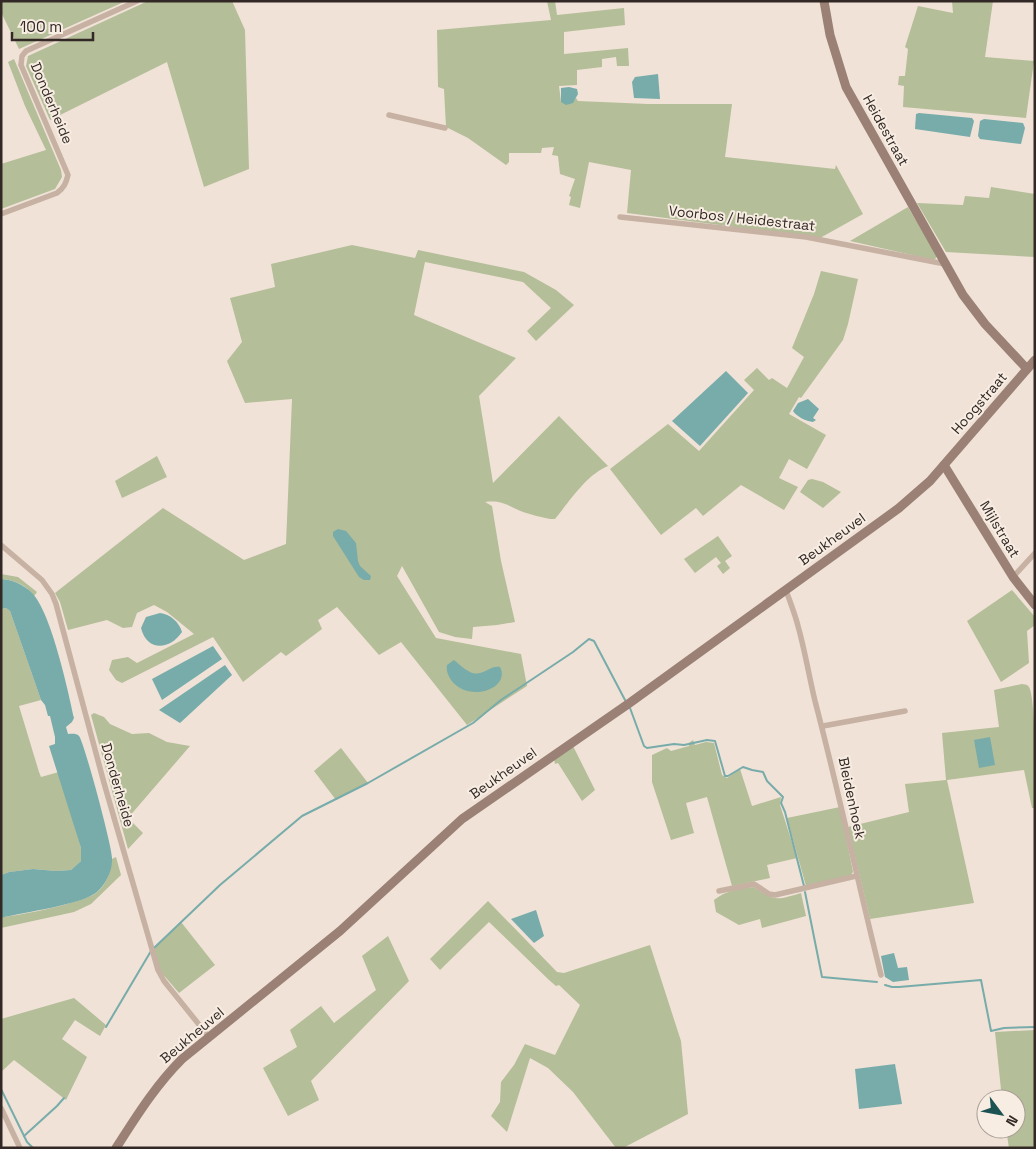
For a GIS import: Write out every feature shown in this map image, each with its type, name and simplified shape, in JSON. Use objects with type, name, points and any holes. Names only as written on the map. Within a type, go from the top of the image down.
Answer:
[{"type":"street","name":"Donderheide","points":[[1,214],[57,193],[63,188],[68,175],[21,64],[22,56],[26,51],[137,1]]},
{"type":"street","name":"Heidestraat","points":[[824,1],[830,35],[846,87],[963,295],[985,324],[1027,369]]},
{"type":"street","points":[[389,115],[445,128]]},
{"type":"street","name":"Voorbos / Heidestraat","points":[[620,217],[806,237],[944,264]]},
{"type":"street","name":"Hoogstraat","points":[[944,465],[1035,360]]},
{"type":"street","name":"Mijlstraat","points":[[944,465],[1013,576],[1035,605]]},
{"type":"street","name":"Beukheuvel","points":[[116,1148],[166,1075],[182,1059],[340,931],[462,819],[631,702],[899,508],[944,465]]},
{"type":"street","name":"Donderheide","points":[[1,545],[42,580],[52,594],[158,970],[164,982],[209,1037]]},
{"type":"street","points":[[1013,576],[1035,553]]},
{"type":"street","name":"Bleidenhoek","points":[[786,590],[798,625],[814,699],[823,726],[856,876],[881,976]]},
{"type":"street","points":[[823,726],[905,711]]},
{"type":"street","points":[[719,891],[754,884],[769,894],[775,895],[856,876]]},
{"type":"street","points":[[1,1108],[20,1148]]},
{"type":"green space","points":[[1,1],[126,1],[19,49],[1,12]]},
{"type":"green space","points":[[148,1],[232,1],[245,30],[249,169],[204,187],[167,62],[50,120],[26,66],[28,56]]},
{"type":"green space","points":[[547,1],[555,1],[557,15],[624,8],[625,25],[564,32],[564,54],[628,48],[629,66],[617,66],[616,57],[602,59],[602,67],[577,70],[577,85],[559,86],[561,102],[576,98],[578,101],[648,104],[732,104],[725,157],[835,169],[836,165],[863,214],[820,238],[627,213],[631,170],[589,162],[580,208],[569,205],[571,197],[569,196],[575,179],[560,174],[558,156],[552,155],[554,147],[542,148],[541,153],[509,153],[509,162],[506,165],[468,138],[446,127],[444,89],[438,87],[437,30],[551,20]]},
{"type":"green space","points":[[952,1],[993,1],[985,57],[1034,61],[1026,118],[903,107],[904,86],[898,85],[899,76],[905,76],[908,49],[905,47],[918,6],[953,13]]},
{"type":"green space","points":[[14,59],[61,170],[62,177],[55,189],[1,209],[1,164],[46,150],[25,106],[8,62]]},
{"type":"green space","points":[[991,187],[1035,194],[1035,257],[946,252],[917,203],[963,205],[965,196],[989,198]]},
{"type":"green space","points":[[908,207],[937,256],[934,260],[850,241]]},
{"type":"green space","points":[[352,245],[415,258],[418,250],[524,272],[556,290],[574,305],[536,341],[527,331],[551,308],[523,282],[425,262],[414,315],[516,358],[479,396],[493,483],[559,416],[608,466],[593,475],[586,482],[555,519],[526,513],[501,503],[485,502],[492,506],[501,561],[515,622],[473,627],[472,639],[455,637],[439,632],[402,566],[397,576],[436,638],[521,654],[527,686],[467,725],[401,642],[379,655],[337,607],[318,620],[322,629],[286,656],[281,652],[243,682],[213,637],[122,683],[116,680],[109,670],[112,660],[128,657],[137,663],[194,634],[167,612],[154,605],[137,613],[132,627],[123,628],[107,620],[68,630],[60,602],[55,593],[163,508],[244,560],[286,544],[292,399],[245,403],[227,361],[242,342],[230,298],[275,287],[271,264]]},
{"type":"green space","points":[[821,271],[858,279],[843,340],[801,398],[799,397],[789,414],[826,435],[807,469],[789,459],[779,478],[798,487],[784,510],[741,485],[703,516],[696,508],[661,535],[610,469],[668,424],[699,451],[754,390],[744,380],[757,368],[769,380],[772,378],[787,388],[804,357],[792,348],[814,294]]},
{"type":"green space","points":[[157,456],[167,477],[122,498],[115,481]]},
{"type":"green space","points":[[812,479],[823,482],[841,492],[823,508],[800,492],[808,480]]},
{"type":"green space","points":[[718,536],[732,556],[725,561],[730,568],[723,574],[717,566],[721,563],[716,557],[695,573],[684,559]]},
{"type":"green space","points":[[1,574],[18,577],[37,592],[34,596],[20,584],[1,579]]},
{"type":"green space","points":[[1012,590],[1035,617],[1035,625],[1027,631],[1029,663],[1001,682],[967,621]]},
{"type":"green space","points":[[6,608],[10,611],[41,700],[19,706],[39,772],[41,777],[59,772],[81,848],[81,861],[71,870],[33,869],[1,875],[1,609]]},
{"type":"green space","points":[[1022,684],[1029,687],[1033,708],[1035,808],[1032,808],[1024,770],[947,780],[974,903],[870,919],[848,827],[909,812],[905,784],[946,780],[942,733],[999,727],[994,690]]},
{"type":"green space","points":[[94,713],[104,717],[110,724],[132,734],[149,733],[167,742],[190,746],[128,818],[143,833],[128,849],[91,715]]},
{"type":"green space","points":[[693,740],[695,745],[706,742],[714,743],[722,775],[727,778],[740,769],[752,806],[781,797],[780,805],[797,858],[767,865],[770,878],[732,886],[707,797],[686,803],[694,833],[671,840],[652,782],[652,755],[667,748],[671,751],[689,746],[689,743]]},
{"type":"green space","points":[[573,746],[595,790],[582,801],[558,763],[555,764],[554,759]]},
{"type":"green space","points":[[341,748],[368,783],[336,800],[314,771]]},
{"type":"green space","points":[[840,807],[853,872],[850,876],[806,886],[787,818]]},
{"type":"green space","points":[[116,857],[121,875],[91,904],[74,912],[1,928],[1,918],[3,917],[78,901],[96,893],[106,882],[112,859]]},
{"type":"green space","points":[[754,887],[767,895],[777,898],[801,893],[806,916],[762,928],[760,919],[739,925],[716,912],[714,900],[718,897],[733,890]]},
{"type":"green space","points":[[488,901],[557,972],[564,973],[650,945],[681,1041],[688,1114],[623,1148],[616,1148],[573,1092],[548,1068],[530,1058],[507,1132],[491,1116],[500,1102],[501,1082],[514,1065],[525,1044],[555,1055],[580,1005],[559,985],[556,986],[549,980],[489,922],[440,970],[430,959]]},
{"type":"green space","points":[[181,922],[215,965],[179,993],[161,972],[153,948]]},
{"type":"green space","points":[[388,936],[409,981],[311,1081],[319,1100],[288,1116],[263,1068],[297,1047],[290,1030],[321,1006],[334,1023],[376,990],[362,956]]},
{"type":"green space","points":[[74,998],[106,1025],[100,1036],[75,1020],[62,1039],[87,1057],[66,1100],[14,1060],[1,1072],[1,1019]]},
{"type":"green space","points":[[1035,1030],[1035,1148],[1009,1148],[1008,1139],[1026,1139],[1026,1089],[1001,1089],[995,1032]]},
{"type":"water","points":[[658,74],[660,99],[634,98],[632,82],[635,77]]},
{"type":"water","points":[[561,88],[577,89],[578,94],[573,103],[566,105],[561,102]]},
{"type":"water","points":[[916,114],[972,118],[974,121],[970,137],[915,129]]},
{"type":"water","points":[[984,119],[1023,123],[1025,128],[1021,144],[980,139],[978,136],[980,121]]},
{"type":"water","points":[[726,371],[748,393],[700,446],[672,421]]},
{"type":"water","points":[[808,399],[819,409],[813,418],[816,420],[813,422],[807,421],[793,411],[798,403]]},
{"type":"water","points":[[338,529],[346,531],[356,543],[358,561],[360,566],[371,576],[370,580],[364,580],[359,577],[333,536],[333,532]]},
{"type":"water","points":[[1,579],[18,583],[29,590],[39,603],[46,617],[58,652],[74,718],[66,727],[68,734],[78,735],[82,742],[103,816],[112,863],[110,872],[103,885],[89,897],[79,901],[1,918],[1,875],[33,869],[71,870],[81,861],[81,848],[49,746],[55,744],[50,716],[48,716],[45,705],[41,700],[10,611],[6,608],[1,609]]},
{"type":"water","points":[[160,613],[174,619],[182,632],[171,642],[159,646],[153,645],[148,641],[141,628],[146,617]]},
{"type":"water","points":[[213,646],[222,659],[162,700],[152,679]]},
{"type":"water","points":[[454,660],[474,673],[482,673],[492,668],[500,667],[502,675],[500,681],[494,687],[477,692],[459,687],[451,680],[447,671],[447,665]]},
{"type":"water","points":[[225,665],[232,675],[180,723],[159,710]]},
{"type":"water","points":[[990,737],[995,765],[979,768],[974,740]]},
{"type":"water","points":[[536,910],[544,936],[534,943],[511,919]]},
{"type":"water","points":[[894,953],[898,968],[907,967],[909,980],[893,982],[885,977],[881,956]]},
{"type":"water","points":[[895,1064],[902,1104],[859,1109],[855,1069]]},
{"type":"waterway","points":[[154,948],[220,885],[302,816],[368,783],[473,723],[501,700],[573,652],[589,639],[594,641],[625,700]]},
{"type":"waterway","points":[[630,708],[644,746],[647,748],[674,744],[684,745],[707,740],[715,741],[725,776],[743,767],[763,772],[767,781],[783,797],[781,803],[804,886]]},
{"type":"waterway","points":[[805,892],[822,977],[877,982]]},
{"type":"waterway","points":[[106,1027],[151,951]]},
{"type":"waterway","points":[[885,985],[899,987],[981,980],[991,1031],[1004,1028],[1035,1027]]},
{"type":"waterway","points":[[1,1089],[27,1142],[33,1148]]},
{"type":"waterway","points":[[24,1136],[64,1098]]}]
